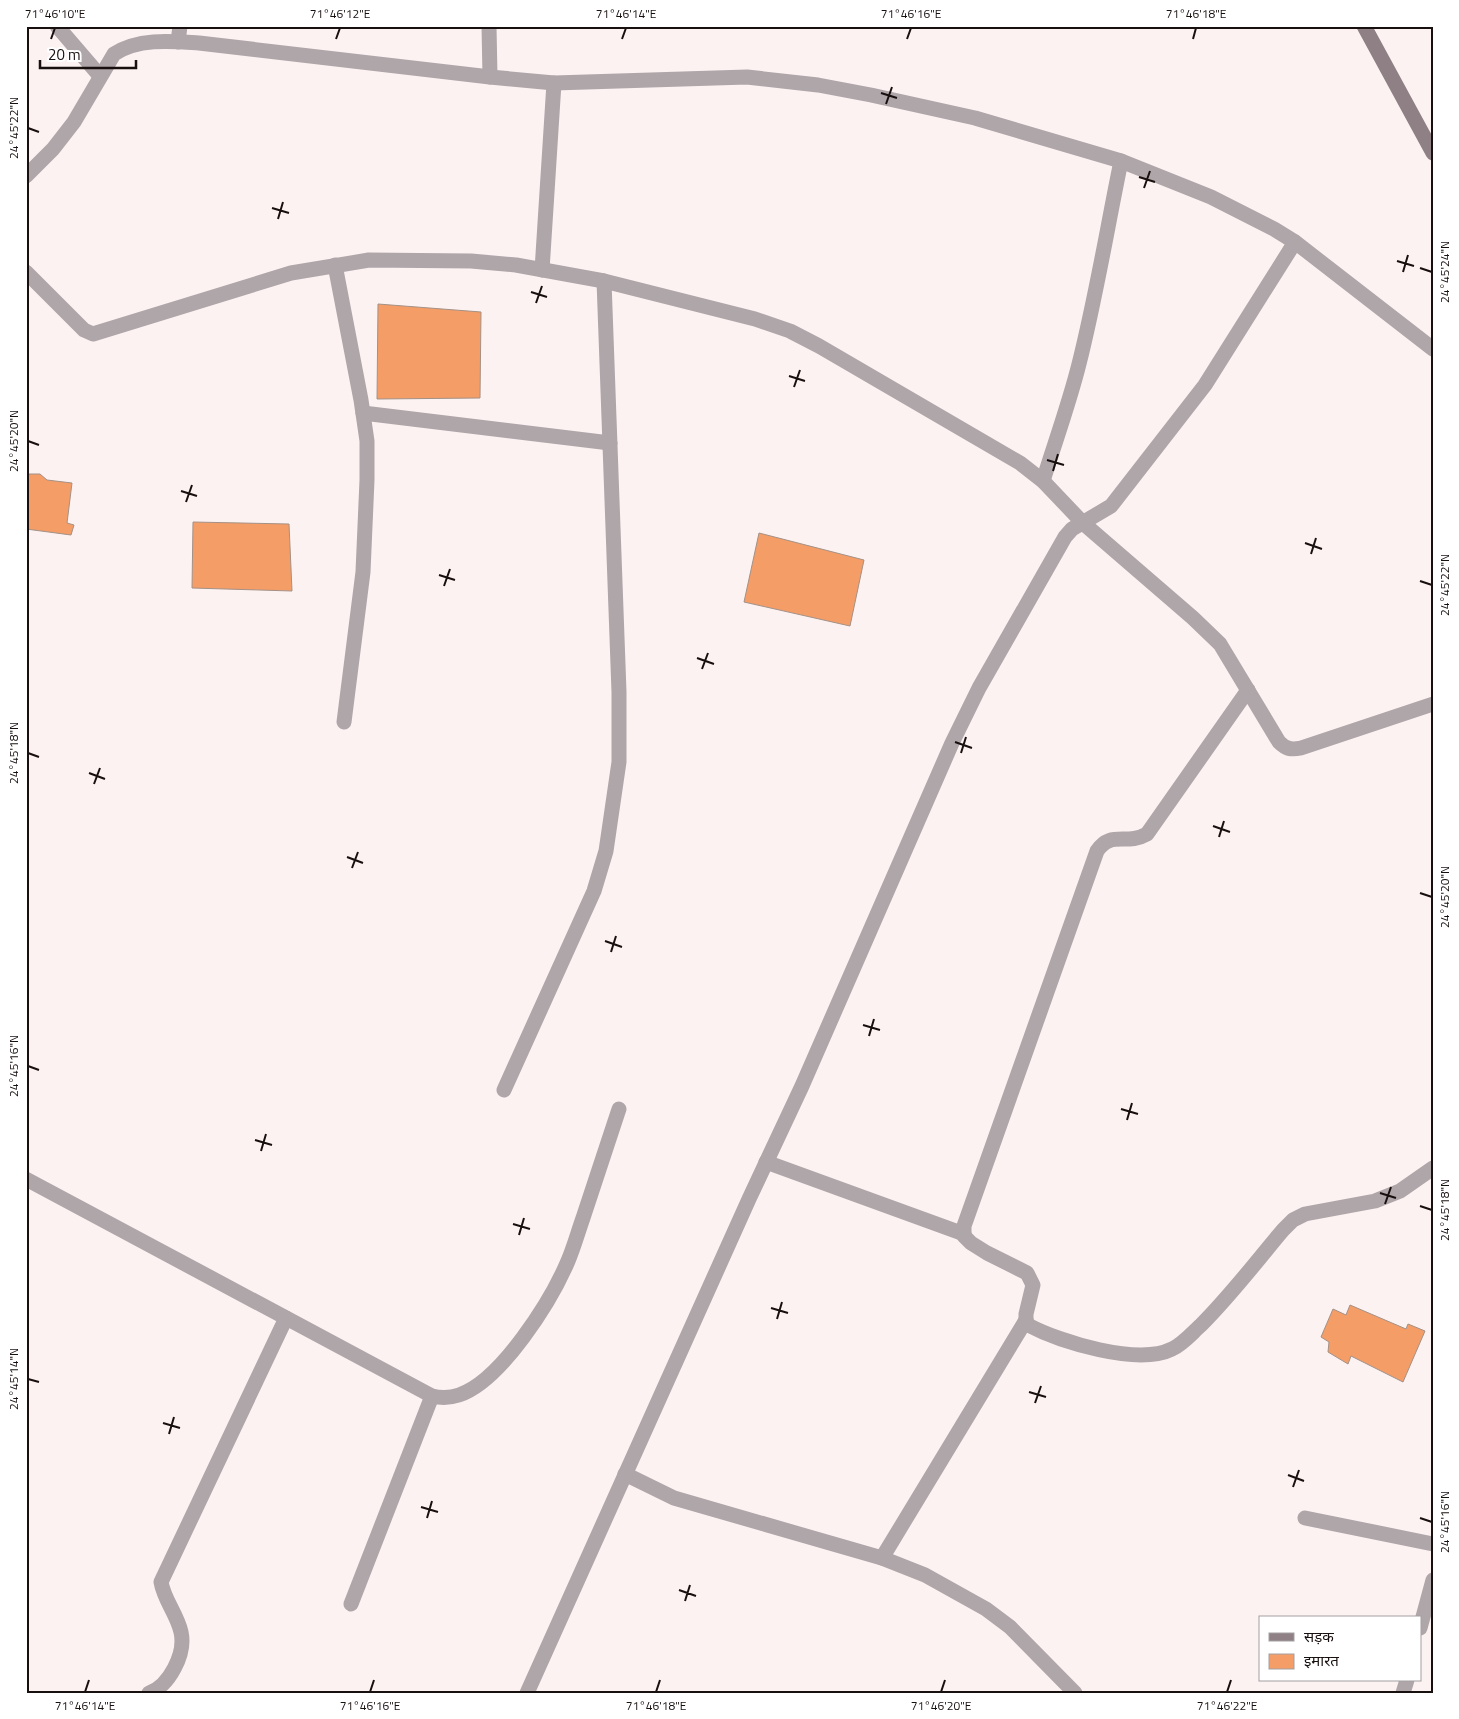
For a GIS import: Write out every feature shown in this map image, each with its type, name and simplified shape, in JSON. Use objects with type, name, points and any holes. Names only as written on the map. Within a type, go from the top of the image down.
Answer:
[{"type":"street","points":[[57,26],[100,76]]},
{"type":"street","points":[[178,42],[180,26]]},
{"type":"street","points":[[489,26],[490,77]]},
{"type":"street","points":[[1364,26],[1433,153]]},
{"type":"street","points":[[26,176],[53,148],[74,122],[114,54],[124,47],[134,44],[199,43],[554,83],[747,77],[798,82],[870,95],[974,118],[1121,161],[1211,197],[1274,229],[1295,242],[1433,349]]},
{"type":"street","points":[[542,270],[554,83]]},
{"type":"street","points":[[1042,481],[1068,404],[1081,356],[1121,161]]},
{"type":"street","points":[[527,1693],[802,1086],[956,735],[980,688],[1054,554],[1069,533],[1111,506],[1205,385],[1295,242]]},
{"type":"street","points":[[26,272],[84,330],[93,334],[291,273],[369,260],[472,261],[516,265],[604,281],[755,318],[790,331],[819,346],[1020,463],[1042,481],[1083,523],[1220,644],[1279,742],[1284,747],[1291,750],[1301,748],[1433,704]]},
{"type":"street","points":[[334,265],[367,441],[363,572],[344,722]]},
{"type":"street","points":[[504,1090],[594,891],[606,851],[619,762],[619,692],[604,281]]},
{"type":"street","points":[[363,413],[610,443]]},
{"type":"street","points":[[964,1234],[967,1217],[1097,851],[1107,840],[1139,839],[1147,834],[1248,690]]},
{"type":"street","points":[[26,1179],[432,1396],[441,1398],[460,1395],[476,1386],[502,1363],[536,1319],[568,1262],[619,1109]]},
{"type":"street","points":[[766,1162],[964,1234],[971,1243],[1027,1273],[1032,1285],[1026,1320],[882,1558]]},
{"type":"street","points":[[1026,1320],[1028,1325],[1059,1339],[1114,1352],[1148,1355],[1171,1350],[1182,1343],[1222,1304],[1293,1220],[1305,1214],[1375,1201],[1400,1191],[1433,1168]]},
{"type":"street","points":[[148,1693],[156,1690],[172,1674],[181,1646],[182,1635],[163,1592],[161,1582],[286,1318]]},
{"type":"street","points":[[350,1604],[432,1396]]},
{"type":"street","points":[[625,1474],[674,1498],[882,1558],[925,1575],[986,1609],[1010,1627],[1075,1693]]},
{"type":"street","points":[[1305,1518],[1433,1544]]},
{"type":"street","points":[[1422,1621],[1433,1580]]},
{"type":"building","points":[[378,304],[481,312],[480,398],[377,399]]},
{"type":"building","points":[[29,474],[40,474],[47,480],[72,483],[67,523],[74,525],[71,535],[26,529],[26,486]]},
{"type":"building","points":[[193,522],[289,524],[292,591],[192,588]]},
{"type":"building","points":[[759,533],[864,560],[850,626],[744,602]]},
{"type":"building","points":[[1350,1305],[1406,1329],[1408,1324],[1425,1331],[1403,1382],[1351,1356],[1348,1364],[1328,1352],[1329,1342],[1321,1337],[1333,1309],[1346,1315]]}]
